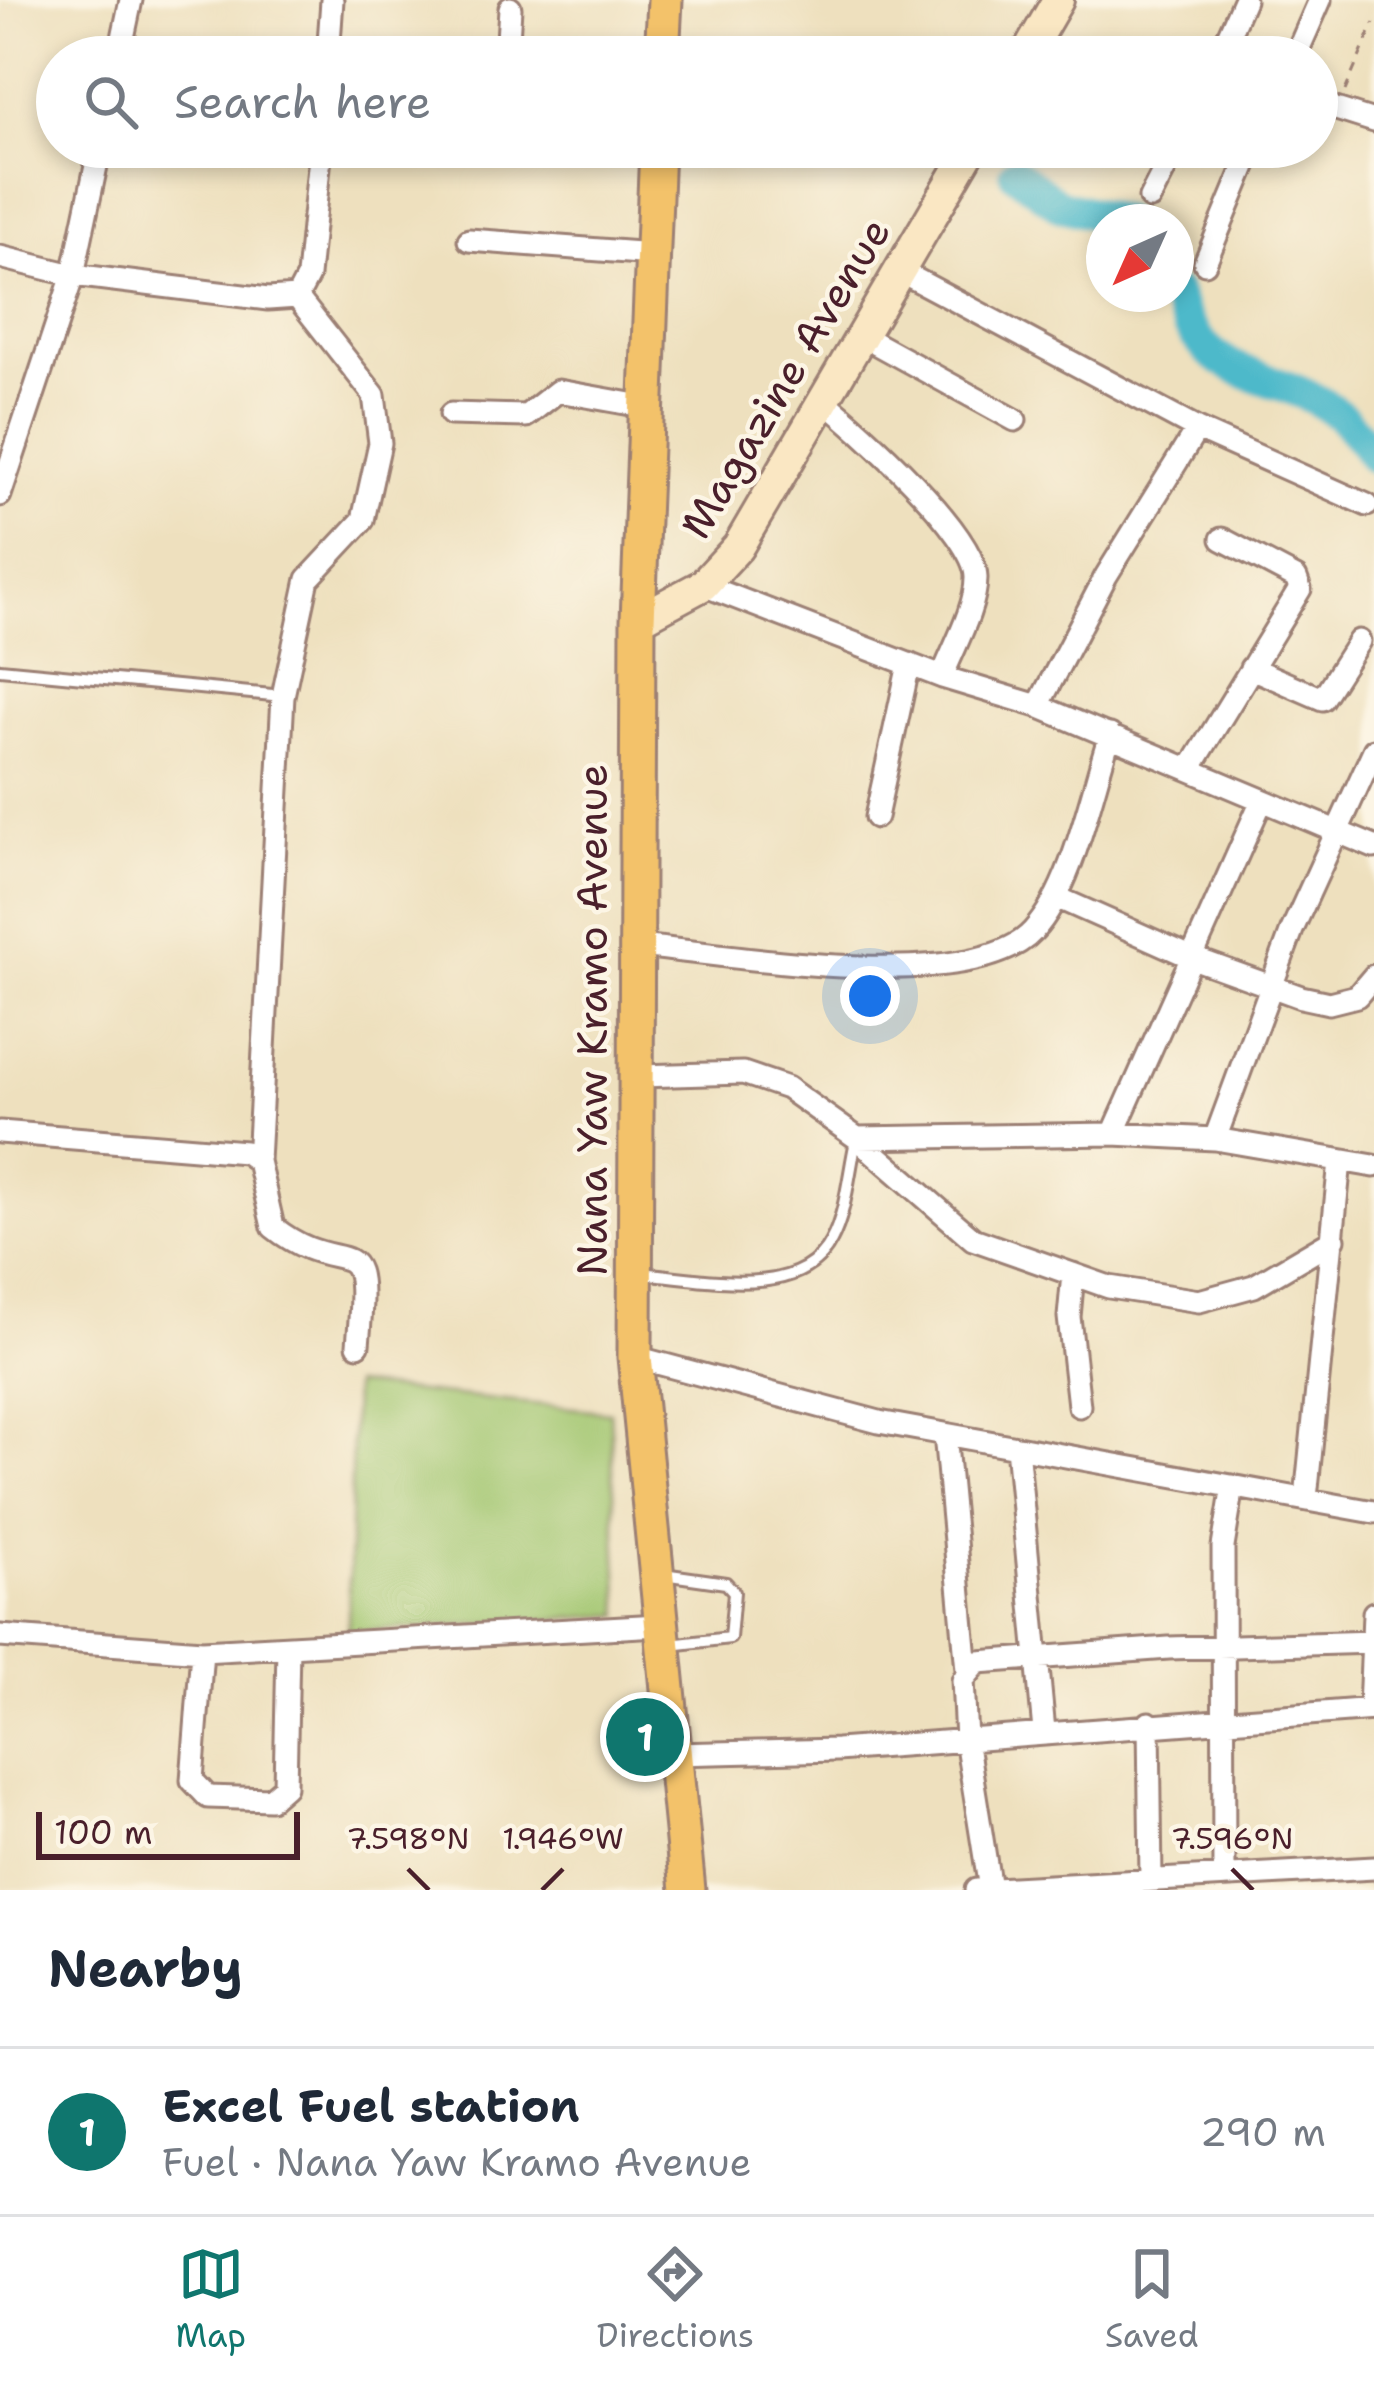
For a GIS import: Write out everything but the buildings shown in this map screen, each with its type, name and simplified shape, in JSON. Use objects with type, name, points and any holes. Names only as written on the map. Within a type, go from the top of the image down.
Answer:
[{"type":"main road","points":[[663,36],[664,0]]},
{"type":"main road","name":"Nana Yaw Kramo Avenue","points":[[656,168],[638,620],[635,1357],[688,1890]]},
{"type":"street","points":[[123,36],[131,0]]},
{"type":"street","points":[[329,36],[332,0]]},
{"type":"street","points":[[1037,36],[1058,0]]},
{"type":"street","points":[[1228,36],[1244,0]]},
{"type":"street","points":[[1304,36],[1320,0]]},
{"type":"street","points":[[508,36],[510,8]]},
{"type":"street","points":[[1338,110],[1374,122]]},
{"type":"street","points":[[0,495],[73,275],[96,168]]},
{"type":"street","points":[[297,297],[308,276],[319,168]]},
{"type":"street","name":"Magazine Avenue","points":[[638,620],[704,585],[738,547],[960,168]]},
{"type":"street","points":[[1150,198],[1165,168]]},
{"type":"street","points":[[1205,262],[1244,168]]},
{"type":"street","points":[[470,240],[652,254]]},
{"type":"street","points":[[0,257],[73,275],[268,299],[297,297]]},
{"type":"street","points":[[900,271],[1197,429],[1367,505]]},
{"type":"street","points":[[297,297],[374,395],[380,443],[362,520],[308,579],[284,696],[258,1161],[273,1227],[314,1251],[347,1256],[357,1264],[364,1279],[358,1345]]},
{"type":"street","points":[[862,336],[1015,420]]},
{"type":"street","points":[[451,414],[526,416],[558,392],[648,407]]},
{"type":"street","points":[[824,401],[905,472],[974,564],[974,590],[942,676]]},
{"type":"street","points":[[1037,706],[1106,576],[1197,429]]},
{"type":"street","points":[[1190,770],[1299,583],[1222,539]]},
{"type":"street","points":[[704,585],[942,676],[1037,706],[1374,847]]},
{"type":"street","points":[[1251,668],[1313,700],[1322,699],[1359,641]]},
{"type":"street","points":[[876,817],[909,664]]},
{"type":"street","points":[[638,946],[860,966],[949,966],[996,958],[1032,933],[1056,897],[1110,735]]},
{"type":"street","points":[[1215,1139],[1334,830],[1374,750]]},
{"type":"street","points":[[1113,1134],[1262,800]]},
{"type":"street","points":[[1056,897],[1193,958],[1329,1004],[1357,996],[1374,976]]},
{"type":"street","points":[[639,1076],[743,1073],[787,1088],[857,1138],[973,1239],[1109,1287],[1199,1301],[1254,1286],[1334,1239]]},
{"type":"street","points":[[0,1132],[227,1149],[258,1161]]},
{"type":"street","points":[[857,1138],[1113,1134],[1215,1139],[1361,1161],[1334,1239],[1306,1498]]},
{"type":"street","points":[[1073,1274],[1069,1317],[1078,1406]]},
{"type":"street","points":[[635,1357],[945,1434],[1374,1512]]},
{"type":"street","points":[[945,1434],[967,1670],[966,1739],[990,1889]]},
{"type":"street","points":[[1017,1447],[1044,1731]]},
{"type":"street","points":[[1225,1876],[1223,1547],[1232,1486]]},
{"type":"street","points":[[673,1754],[966,1739],[1372,1709],[1374,1613]]},
{"type":"street","points":[[0,1636],[202,1651],[660,1635]]},
{"type":"street","points":[[967,1670],[978,1662],[1374,1642]]},
{"type":"street","points":[[202,1651],[192,1780],[208,1797],[271,1799],[285,1786],[288,1647]]},
{"type":"street","points":[[1149,1723],[1151,1880]]},
{"type":"street","points":[[976,1890],[1374,1868]]},
{"type":"lane","points":[[0,669],[284,696]]},
{"type":"lane","points":[[637,1273],[778,1281],[812,1263],[831,1241],[857,1138]]},
{"type":"lane","points":[[653,1573],[726,1583],[734,1592],[730,1638],[721,1643],[660,1635]]},
{"type":"path","points":[[1338,87],[1374,23]]},
{"type":"green space","points":[[353,1385],[610,1412],[620,1615],[348,1632]]},
{"type":"waterway","points":[[1015,173],[1059,205],[1086,212]]},
{"type":"waterway","points":[[1183,312],[1204,346],[1222,360],[1337,413],[1374,457]]},
{"type":"place","name":"Excel Fuel station","points":[[645,1737]]}]
